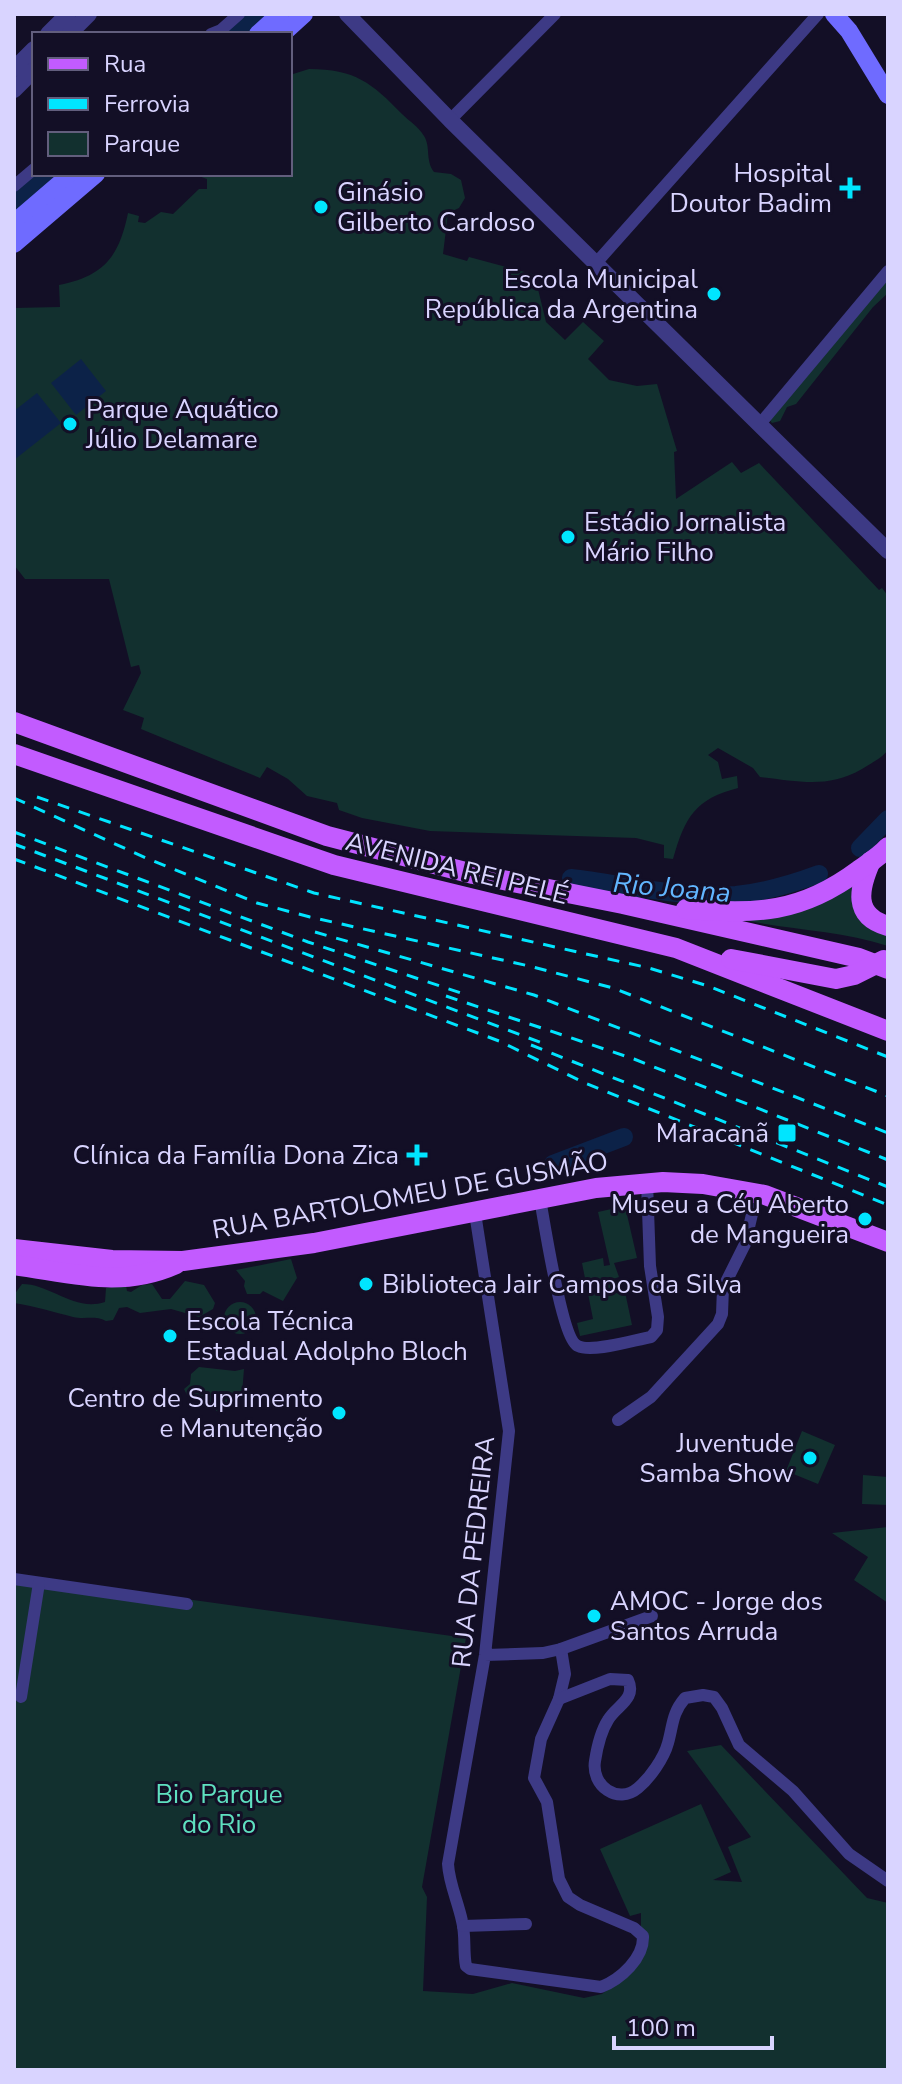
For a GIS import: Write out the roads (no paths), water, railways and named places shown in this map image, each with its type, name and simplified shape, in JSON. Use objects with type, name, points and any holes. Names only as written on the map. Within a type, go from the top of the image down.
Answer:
[{"type":"main road","points":[[260,32],[280,14]]},
{"type":"main road","points":[[284,32],[304,14]]},
{"type":"main road","points":[[834,14],[849,31],[888,95]]},
{"type":"main road","points":[[14,223],[69,176]]},
{"type":"main road","points":[[14,244],[94,176]]},
{"type":"main road","name":"AVENIDA REI PELÉ","points":[[14,722],[327,836],[459,871],[623,904],[884,963]]},
{"type":"main road","name":"AVENIDA REI PELÉ","points":[[14,754],[334,865],[676,948],[888,1031]]},
{"type":"main road","points":[[623,904],[725,912],[780,909],[836,887],[888,847]]},
{"type":"main road","points":[[871,861],[861,887],[863,908],[876,922],[888,926]]},
{"type":"main road","points":[[432,889],[459,871]]},
{"type":"main road","points":[[676,948],[836,979],[884,963]]},
{"type":"main road","name":"RUA BARTOLOMEU DE GUSMÃO","points":[[14,1249],[112,1260],[183,1261],[314,1243],[540,1199],[647,1182],[703,1184],[757,1193],[888,1242]]},
{"type":"main road","name":"RUA BARTOLOMEU DE GUSMÃO","points":[[14,1265],[107,1279],[152,1275],[183,1261]]},
{"type":"street","points":[[50,32],[68,14]]},
{"type":"street","points":[[71,32],[89,14]]},
{"type":"street","points":[[216,32],[239,14]]},
{"type":"street","points":[[347,14],[450,120],[887,547]]},
{"type":"street","points":[[450,120],[555,14]]},
{"type":"street","points":[[597,262],[818,14]]},
{"type":"street","points":[[14,69],[32,51]]},
{"type":"street","points":[[14,90],[32,72]]},
{"type":"street","points":[[14,186],[32,171]]},
{"type":"street","points":[[760,424],[888,271]]},
{"type":"street","points":[[540,1199],[557,1292],[568,1331],[579,1348],[593,1348],[651,1337],[657,1330],[658,1317],[650,1266],[647,1182]]},
{"type":"street","points":[[618,1420],[651,1397],[718,1324],[722,1314],[723,1288],[745,1244],[757,1193]]},
{"type":"street","name":"RUA DA PEDREIRA","points":[[463,1926],[448,1877],[448,1864],[485,1655],[509,1431],[475,1213]]},
{"type":"street","points":[[14,1579],[187,1604]]},
{"type":"street","points":[[21,1697],[39,1583]]},
{"type":"street","points":[[485,1655],[543,1653],[561,1649],[652,1616]]},
{"type":"street","points":[[526,1924],[463,1926],[466,1966],[601,1987],[625,1972],[641,1951],[644,1941],[639,1932],[568,1897],[559,1879],[547,1802],[534,1778],[541,1739],[559,1699],[565,1674],[561,1649]]},
{"type":"street","points":[[559,1699],[610,1679],[628,1680],[630,1695],[608,1720],[594,1764],[595,1779],[603,1788],[618,1794],[634,1792],[643,1784],[665,1752],[672,1719],[685,1698],[714,1697],[739,1745],[793,1791],[849,1854],[888,1881]]},
{"type":"water","points":[[81,359],[106,391],[76,415],[51,383]]},
{"type":"water","points":[[37,393],[61,423],[14,460],[14,411]]},
{"type":"waterway","points":[[237,32],[257,14]]},
{"type":"waterway","points":[[14,201],[43,176]]},
{"type":"waterway","name":"Rio Joana","points":[[860,848],[888,819]]},
{"type":"waterway","name":"Rio Joana","points":[[571,878],[717,896],[768,890],[819,874]]},
{"type":"waterway","points":[[553,1164],[624,1137]]},
{"type":"railway","points":[[37,797],[314,893],[649,968],[708,986],[888,1057]]},
{"type":"railway","points":[[14,798],[146,858],[257,903],[613,988],[888,1096]]},
{"type":"railway","points":[[14,832],[308,942],[461,993]]},
{"type":"railway","points":[[14,844],[542,1043]]},
{"type":"railway","points":[[14,859],[499,1041],[585,1083],[888,1205]]},
{"type":"railway","points":[[315,932],[534,995],[888,1133]]},
{"type":"railway","points":[[446,996],[634,1059],[888,1160]]},
{"type":"railway","points":[[531,1045],[888,1187]]},
{"type":"place","name":"Hospital Doutor Badim","points":[[850,188]]},
{"type":"place","name":"Ginásio Gilberto Cardoso","points":[[321,207]]},
{"type":"place","name":"Escola Municipal República da Argentina","points":[[714,294]]},
{"type":"place","name":"Parque Aquático Júlio Delamare","points":[[70,424]]},
{"type":"place","name":"Estádio Jornalista Mário Filho","points":[[568,537]]},
{"type":"place","name":"Maracanã","points":[[787,1133]]},
{"type":"place","name":"Clínica da Família Dona Zica","points":[[417,1155]]},
{"type":"place","name":"Museu a Céu Aberto de Mangueira","points":[[865,1219]]},
{"type":"place","name":"Biblioteca Jair Campos da Silva","points":[[366,1284]]},
{"type":"place","name":"Escola Técnica Estadual Adolpho Bloch","points":[[170,1336]]},
{"type":"place","name":"Centro de Suprimento e Manutenção","points":[[339,1413]]},
{"type":"place","name":"Juventude Samba Show","points":[[810,1458]]},
{"type":"place","name":"AMOC - Jorge dos Santos Arruda","points":[[594,1616]]},
{"type":"park label","name":"Bio Parque do Rio","points":[[219,1809]]}]
